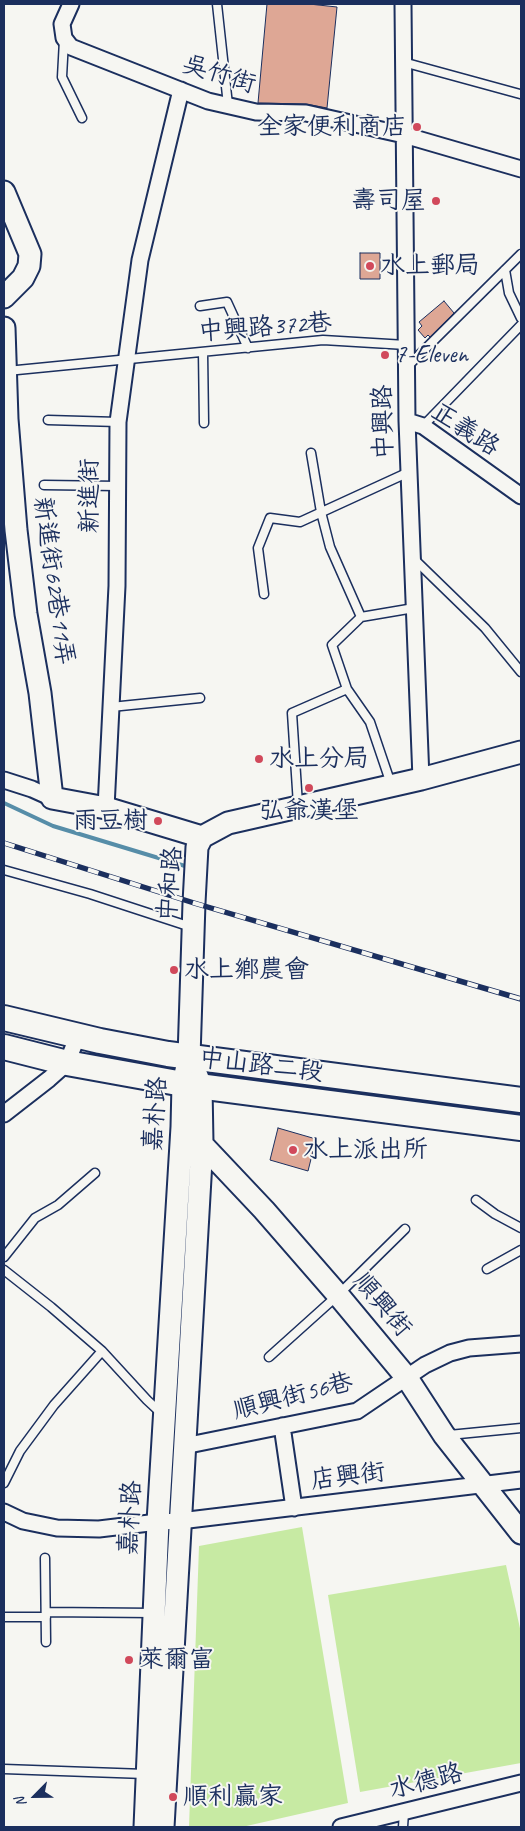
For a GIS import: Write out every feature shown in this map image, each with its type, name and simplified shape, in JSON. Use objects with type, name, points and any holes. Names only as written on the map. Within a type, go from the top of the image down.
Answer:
[{"type":"main road","name":"中山路二段","points":[[4,1018],[189,1057],[521,1100]]},
{"type":"main road","name":"中山路二段","points":[[4,1047],[67,1063],[192,1085],[521,1128]]},
{"type":"street","points":[[64,38],[62,24],[67,4]]},
{"type":"street","name":"中興路","points":[[403,4],[407,421],[421,779]]},
{"type":"street","name":"吳竹街","points":[[64,38],[71,47],[79,51],[208,101],[256,112],[306,113],[357,126],[404,135],[521,169]]},
{"type":"street","name":"新進街","points":[[106,808],[117,586],[118,422],[140,260],[181,90]]},
{"type":"street","points":[[4,192],[30,254],[30,266],[23,278],[4,297]]},
{"type":"street","name":"新進街62巷11弄","points":[[4,328],[7,419],[16,530],[26,614],[40,693],[52,798]]},
{"type":"street","name":"正義路","points":[[407,421],[423,426],[521,496]]},
{"type":"street","name":"中和路","points":[[189,1057],[194,903],[198,847],[202,837],[228,823],[421,779],[521,752]]},
{"type":"street","points":[[4,780],[52,798],[106,808],[202,837]]},
{"type":"street","points":[[4,1114],[67,1063],[78,1035]]},
{"type":"street","name":"嘉朴路","points":[[145,1827],[147,1774],[164,1615],[180,1521],[202,1143],[189,1057]]},
{"type":"street","name":"嘉朴路","points":[[163,1827],[164,1615],[158,1522],[182,1127],[192,1085]]},
{"type":"street","name":"順興街","points":[[182,1127],[202,1143],[338,1295],[407,1378],[444,1435],[521,1533]]},
{"type":"street","name":"順興街56巷","points":[[184,1446],[357,1411],[425,1365],[450,1353],[469,1348],[521,1344]]},
{"type":"street","points":[[282,1426],[294,1508]]},
{"type":"street","name":"店興街","points":[[4,1512],[23,1521],[57,1528],[99,1529],[294,1508],[521,1480]]},
{"type":"street","name":"水德路","points":[[341,1827],[404,1820],[521,1783]]},
{"type":"lane","points":[[217,4],[228,105]]},
{"type":"lane","points":[[64,38],[62,77],[82,118]]},
{"type":"lane","points":[[404,62],[520,94]]},
{"type":"lane","points":[[406,368],[521,254]]},
{"type":"lane","points":[[505,270],[510,292],[521,318]]},
{"type":"lane","points":[[200,306],[227,302],[248,348]]},
{"type":"lane","points":[[423,426],[521,325]]},
{"type":"lane","name":"中興路372巷","points":[[5,371],[323,340],[406,345]]},
{"type":"lane","points":[[203,352],[204,423]]},
{"type":"lane","points":[[48,420],[118,422]]},
{"type":"lane","points":[[311,454],[321,512],[330,547],[361,617]]},
{"type":"lane","points":[[264,594],[258,548],[270,518],[300,522],[409,472]]},
{"type":"lane","points":[[44,485],[118,486]]},
{"type":"lane","points":[[412,557],[485,628],[521,672]]},
{"type":"lane","points":[[392,786],[370,722],[347,689],[332,645],[361,617],[414,608]]},
{"type":"lane","points":[[299,807],[292,713],[347,689]]},
{"type":"lane","points":[[111,707],[200,698]]},
{"type":"lane","points":[[4,870],[90,894],[194,928]]},
{"type":"lane","points":[[4,1257],[34,1218],[58,1205],[95,1173]]},
{"type":"lane","points":[[476,1200],[495,1214],[521,1228]]},
{"type":"lane","points":[[269,1357],[338,1295],[405,1229]]},
{"type":"lane","points":[[487,1269],[521,1250]]},
{"type":"lane","points":[[4,1282],[6,1272],[51,1307],[102,1351],[147,1400],[165,1416]]},
{"type":"lane","points":[[4,1483],[20,1451],[54,1405],[102,1351]]},
{"type":"lane","points":[[444,1435],[521,1428]]},
{"type":"lane","points":[[45,1558],[46,1642]]},
{"type":"lane","points":[[4,1617],[46,1614],[164,1615]]},
{"type":"lane","points":[[4,1768],[147,1774]]},
{"type":"green space","points":[[302,1527],[348,1803],[242,1827],[189,1827],[199,1546]]},
{"type":"green space","points":[[506,1565],[521,1633],[521,1763],[360,1792],[328,1595]]},
{"type":"building","points":[[267,4],[309,4],[337,7],[327,108],[306,104],[258,103]]},
{"type":"building","name":"水上郵局","points":[[360,253],[380,253],[380,279],[360,279]]},
{"type":"building","points":[[444,301],[454,313],[430,337],[428,335],[425,338],[418,330],[422,326],[419,322]]},
{"type":"building","name":"水上派出所","points":[[278,1128],[316,1139],[308,1171],[270,1160]]},
{"type":"waterway","points":[[4,803],[53,826],[185,866]]},
{"type":"railway","points":[[4,843],[194,903],[521,999]]},
{"type":"place","name":"全家便利商店","points":[[417,127]]},
{"type":"place","name":"壽司屋","points":[[436,201]]},
{"type":"place","name":"水上郵局","points":[[370,266]]},
{"type":"place","name":"7-Eleven","points":[[385,355]]},
{"type":"place","name":"水上分局","points":[[259,759]]},
{"type":"place","name":"弘爺漢堡","points":[[309,788]]},
{"type":"place","name":"雨豆樹","points":[[158,821]]},
{"type":"place","name":"水上鄉農會","points":[[174,970]]},
{"type":"place","name":"水上派出所","points":[[293,1150]]},
{"type":"place","name":"萊爾富","points":[[129,1660]]},
{"type":"place","name":"順利贏家","points":[[173,1797]]}]
